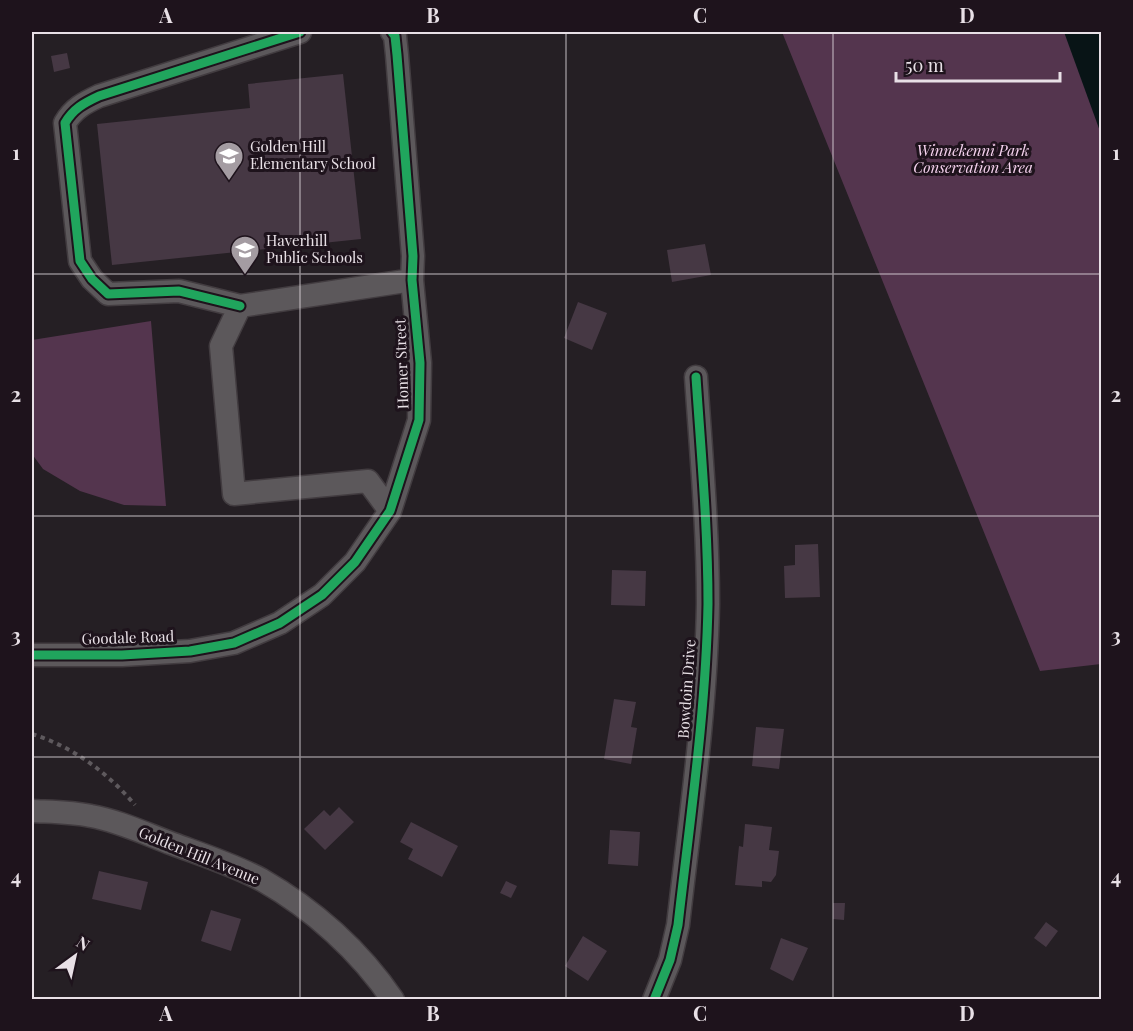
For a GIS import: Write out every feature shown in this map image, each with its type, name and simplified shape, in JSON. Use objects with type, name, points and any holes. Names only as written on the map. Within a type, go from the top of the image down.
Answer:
[{"type":"street","points":[[300,32],[99,96],[70,114],[65,123],[80,261],[92,279],[108,294],[179,291],[240,306],[412,280]]},
{"type":"street","name":"Homer Street","points":[[225,644],[234,643],[280,622],[322,595],[355,562],[390,511],[419,420],[420,363],[412,280],[413,256],[397,55],[393,32]]},
{"type":"street","points":[[240,306],[221,346],[234,494],[369,481],[390,511]]},
{"type":"street","name":"Bowdoin Drive","points":[[654,999],[670,960],[678,925],[704,683],[708,604],[696,377]]},
{"type":"street","name":"Goodale Road","points":[[32,655],[190,651],[225,644]]},
{"type":"street","name":"Golden Hill Avenue","points":[[32,811],[91,816],[134,829],[261,880],[311,912],[337,934],[393,999]]},
{"type":"path","points":[[32,734],[63,745],[92,763],[137,807]]},
{"type":"green space","name":"Winnekenni Park Conservation Area","points":[[782,32],[1101,32],[1101,664],[1040,671]]},
{"type":"green space","points":[[151,321],[166,506],[124,505],[80,491],[43,469],[32,454],[32,340]]},
{"type":"shaded area","points":[[1064,32],[1101,32],[1101,134]]},
{"type":"building","points":[[67,53],[70,68],[54,72],[51,56]]},
{"type":"building","name":"Golden Hill Elementary School","points":[[343,74],[361,239],[112,265],[97,124],[250,108],[248,84]]},
{"type":"building","points":[[705,244],[711,275],[672,282],[667,250]]},
{"type":"building","points":[[578,302],[607,313],[592,350],[564,338]]},
{"type":"building","points":[[818,544],[820,597],[785,598],[784,566],[795,565],[795,545]]},
{"type":"building","points":[[612,570],[646,571],[645,606],[611,605]]},
{"type":"building","points":[[614,699],[636,702],[631,727],[637,728],[631,764],[604,759]]},
{"type":"building","points":[[756,727],[784,729],[779,769],[752,766]]},
{"type":"building","points":[[339,807],[354,822],[325,850],[304,829],[324,810],[330,816]]},
{"type":"building","points":[[411,822],[458,846],[442,877],[408,859],[413,849],[400,842]]},
{"type":"building","points":[[745,824],[772,827],[769,850],[779,851],[776,875],[771,882],[762,881],[762,887],[735,885],[739,846],[743,847]]},
{"type":"building","points":[[610,830],[640,832],[638,866],[608,864]]},
{"type":"building","points":[[99,871],[148,882],[141,910],[92,899]]},
{"type":"building","points":[[506,881],[517,886],[511,898],[500,893]]},
{"type":"building","points":[[833,903],[845,903],[844,920],[833,919]]},
{"type":"building","points":[[211,910],[241,919],[231,951],[201,941]]},
{"type":"building","points":[[1046,922],[1058,931],[1046,947],[1034,938]]},
{"type":"building","points":[[583,936],[607,951],[588,981],[565,966]]},
{"type":"building","points":[[781,938],[808,948],[793,981],[770,969]]},
{"type":"cycle path","points":[[240,306],[179,291],[108,294],[92,279],[80,261],[65,123],[79,107],[99,96],[300,32]]},
{"type":"cycle path","points":[[32,655],[122,655],[190,651],[234,643],[280,623],[322,595],[355,562],[390,511],[419,420],[420,363],[397,55],[395,36],[392,32]]},
{"type":"cycle path","points":[[654,1000],[670,960],[678,925],[697,765],[707,644],[708,576],[696,377]]},
{"type":"place","name":"Golden Hill Elementary School","points":[[229,182]]},
{"type":"place","name":"Haverhill Public Schools","points":[[245,276]]}]
